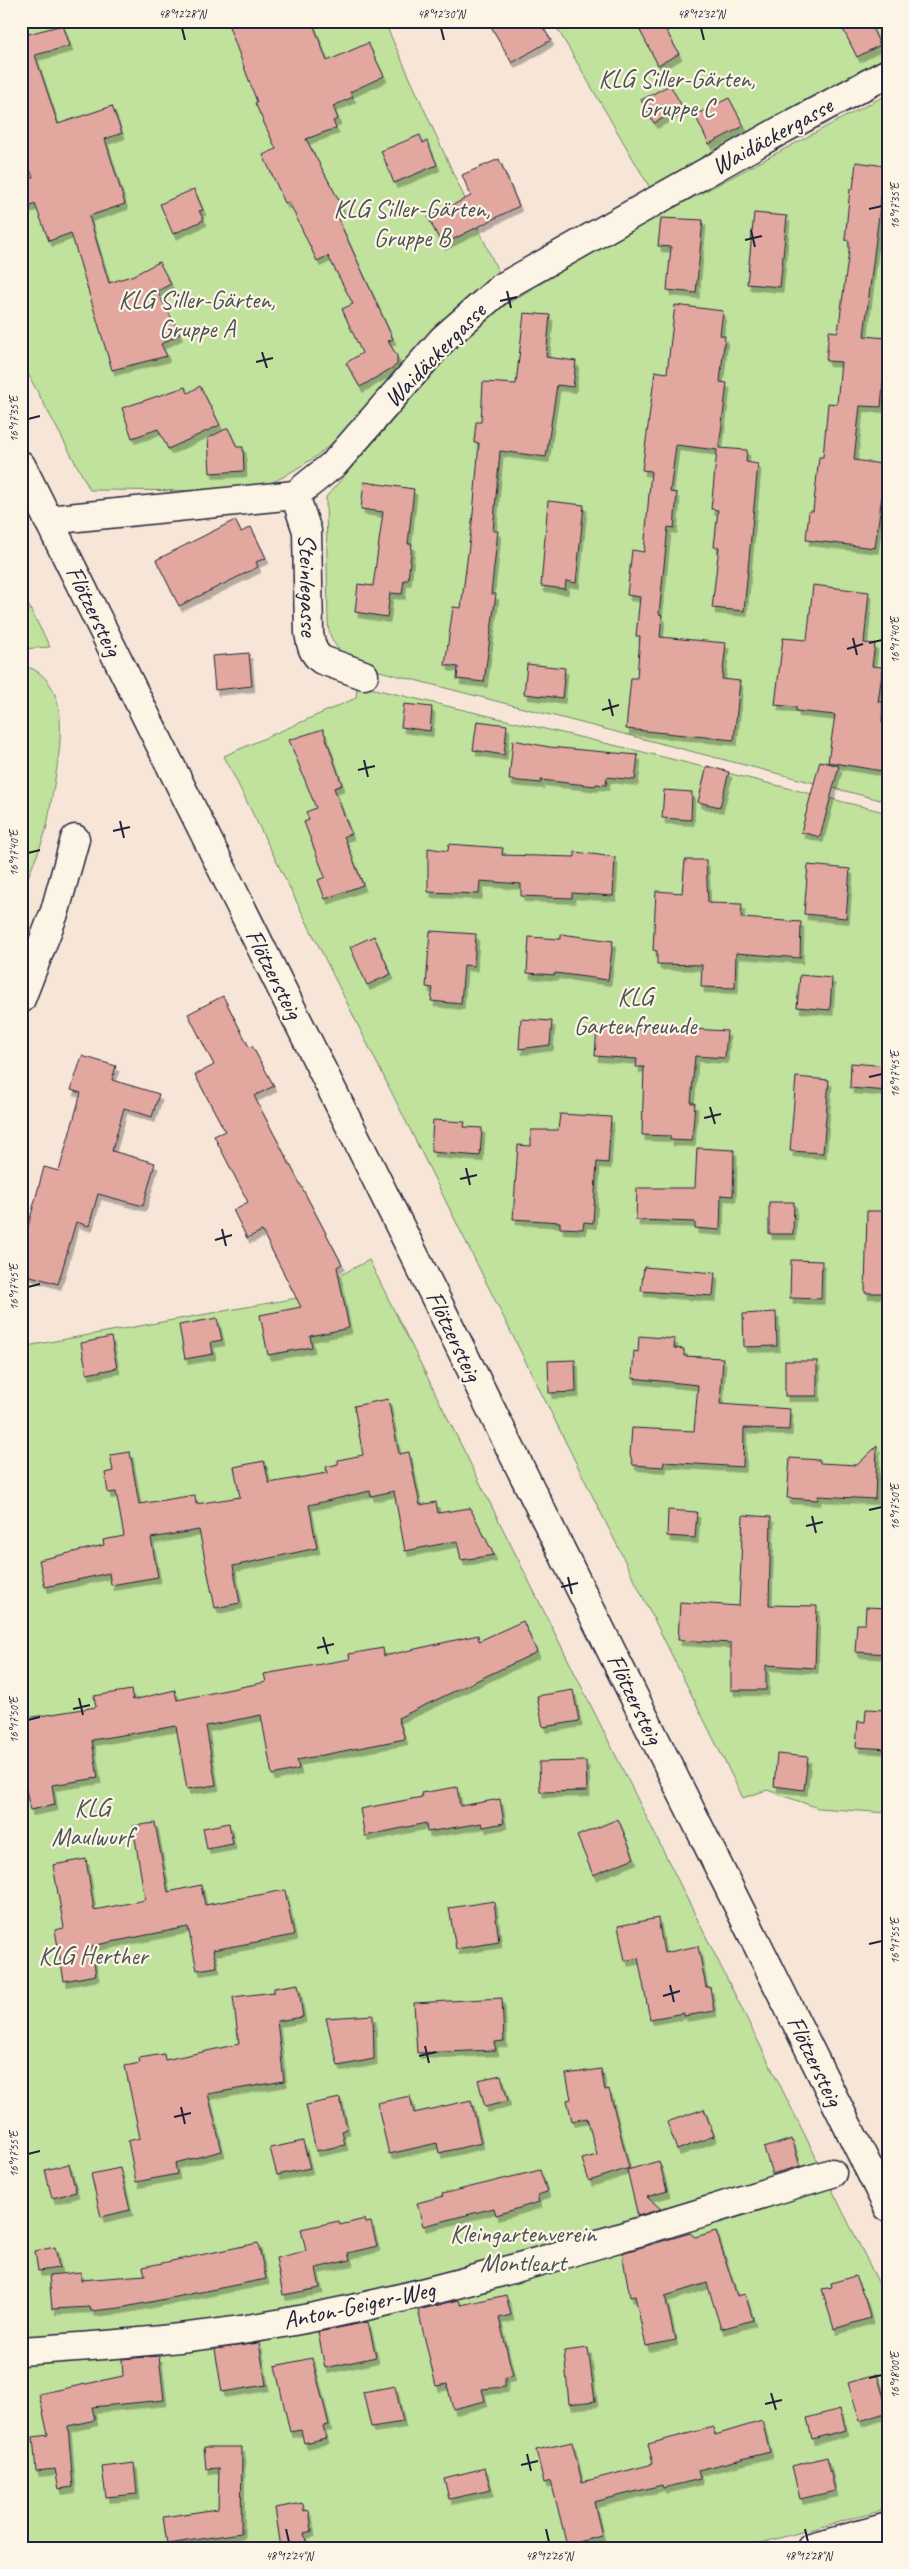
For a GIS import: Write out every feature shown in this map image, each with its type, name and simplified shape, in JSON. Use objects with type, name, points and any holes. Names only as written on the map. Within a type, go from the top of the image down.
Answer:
[{"type":"street","name":"Waidäckergasse","points":[[295,495],[335,463],[443,339],[501,288],[783,129],[888,73]]},
{"type":"street","name":"Flötzersteig","points":[[21,465],[888,2207]]},
{"type":"street","points":[[48,520],[295,495]]},
{"type":"street","name":"Steinlegasse","points":[[295,495],[307,531],[309,632],[312,646],[316,656],[322,660],[364,675]]},
{"type":"street","points":[[21,999],[55,911],[75,839]]},
{"type":"street","name":"Anton-Geiger-Weg","points":[[21,2351],[118,2344],[282,2323],[405,2297],[508,2271],[832,2173]]},
{"type":"street","points":[[810,2548],[888,2527]]},
{"type":"green space","name":"KLG Siller-Gärten, Gruppe A","points":[[21,21],[384,21],[501,278],[347,431],[314,458],[283,477],[269,484],[228,491],[90,490],[21,361]]},
{"type":"green space","name":"KLG Siller-Gärten, Gruppe C","points":[[553,21],[888,21],[888,61],[650,188]]},
{"type":"green space","points":[[888,94],[888,802],[364,667],[344,654],[331,637],[328,622],[326,497],[458,345],[502,307],[602,246]]},
{"type":"green space","points":[[21,591],[50,647],[21,649]]},
{"type":"green space","points":[[21,665],[38,672],[50,684],[57,700],[60,718],[60,737],[59,756],[47,825],[21,893]]},
{"type":"green space","name":"KLG Gartenfreunde","points":[[357,685],[643,752],[888,813],[888,1813],[818,1808],[767,1790],[743,1798],[224,756],[356,698]]},
{"type":"green space","points":[[369,1260],[888,2302],[888,2509],[742,2548],[21,2548],[21,1347],[297,1298]]},
{"type":"building","points":[[227,21],[312,21],[327,61],[368,43],[384,76],[350,92],[353,97],[333,106],[338,119],[333,121],[336,128],[306,139],[343,208],[335,212],[393,339],[388,341],[397,356],[397,365],[360,387],[346,363],[362,353],[342,309],[353,304],[328,256],[317,261],[289,202],[285,203],[263,155],[276,149],[255,103],[257,102]]},
{"type":"building","points":[[488,21],[539,21],[551,40],[512,63]]},
{"type":"building","points":[[635,21],[661,21],[679,54],[658,65]]},
{"type":"building","points":[[839,21],[869,21],[880,45],[857,57]]},
{"type":"building","points":[[63,25],[70,46],[35,55],[58,124],[112,106],[122,133],[105,139],[125,204],[89,216],[109,283],[134,275],[159,262],[171,284],[157,291],[180,334],[161,344],[167,356],[112,370],[71,233],[49,241],[35,204],[27,208],[21,193],[21,182],[33,177],[21,148],[21,27],[25,27],[28,34]]},
{"type":"building","points":[[670,85],[683,108],[654,123],[641,100]]},
{"type":"building","points":[[729,98],[744,126],[709,144],[695,115]]},
{"type":"building","points":[[420,135],[423,143],[427,141],[437,165],[394,183],[381,151]]},
{"type":"building","points":[[499,159],[519,206],[442,245],[428,217],[471,196],[462,175]]},
{"type":"building","points":[[856,162],[885,166],[864,336],[887,338],[881,407],[860,406],[854,460],[882,464],[880,473],[885,473],[875,548],[806,540],[809,511],[813,511],[819,457],[823,457],[828,403],[837,404],[841,362],[826,361],[829,331],[838,332],[849,251],[849,241],[845,240],[850,189],[853,189]]},
{"type":"building","points":[[194,189],[203,210],[199,211],[204,220],[173,234],[160,204]]},
{"type":"building","points":[[754,213],[787,216],[780,287],[747,284]]},
{"type":"building","points":[[661,218],[703,220],[696,293],[667,290],[671,247],[658,246]]},
{"type":"building","points":[[675,305],[723,311],[720,335],[725,336],[720,382],[727,383],[719,448],[747,450],[746,462],[758,464],[744,611],[712,608],[719,547],[714,547],[718,510],[711,509],[717,450],[676,445],[670,492],[677,493],[674,528],[668,527],[659,614],[662,615],[660,637],[726,643],[722,679],[740,681],[734,740],[626,729],[631,678],[637,678],[640,636],[636,636],[640,597],[627,595],[632,550],[644,552],[651,471],[642,470],[655,371],[667,373]]},
{"type":"building","points":[[524,313],[550,315],[546,357],[576,361],[573,387],[557,385],[546,457],[500,451],[493,531],[498,531],[491,594],[496,594],[484,682],[457,679],[458,667],[445,665],[453,607],[461,608],[473,514],[479,443],[474,443],[476,422],[481,422],[483,382],[516,384]]},
{"type":"building","points":[[200,386],[220,425],[168,449],[158,429],[132,438],[122,408],[185,387],[188,393]]},
{"type":"building","points":[[228,428],[237,447],[243,447],[244,471],[210,473],[208,438]]},
{"type":"building","points":[[364,482],[414,489],[408,544],[412,544],[408,580],[404,580],[402,594],[390,593],[387,617],[355,612],[358,584],[373,586],[383,512],[361,509]]},
{"type":"building","points":[[548,501],[584,505],[576,583],[566,581],[565,589],[541,586]]},
{"type":"building","points":[[235,520],[241,532],[251,527],[266,558],[256,562],[258,567],[179,606],[156,560]]},
{"type":"building","points":[[813,585],[869,592],[864,643],[875,644],[872,666],[883,667],[878,702],[883,702],[882,722],[886,723],[882,771],[828,762],[835,715],[796,711],[796,707],[775,705],[783,638],[807,640]]},
{"type":"building","points":[[249,653],[252,686],[215,690],[212,656]]},
{"type":"building","points":[[527,664],[565,668],[562,698],[524,694]]},
{"type":"building","points":[[404,704],[432,707],[430,731],[401,727]]},
{"type":"building","points":[[477,721],[507,725],[504,755],[473,750]]},
{"type":"building","points":[[323,729],[342,785],[334,788],[351,834],[344,836],[363,885],[325,899],[318,880],[325,877],[304,822],[309,820],[306,812],[316,808],[289,740]]},
{"type":"building","points":[[513,740],[549,747],[638,755],[635,780],[607,777],[606,785],[596,784],[595,786],[541,780],[541,783],[509,780]]},
{"type":"building","points":[[820,761],[839,766],[820,837],[801,832]]},
{"type":"building","points":[[707,766],[729,772],[720,807],[698,802]]},
{"type":"building","points":[[664,790],[692,792],[691,820],[662,818]]},
{"type":"building","points":[[449,844],[503,848],[502,855],[575,857],[575,852],[615,857],[613,896],[572,893],[572,898],[521,896],[521,884],[480,881],[479,894],[428,892],[428,848],[448,851]]},
{"type":"building","points":[[685,860],[706,860],[708,903],[742,904],[741,918],[801,922],[800,958],[736,953],[735,988],[701,987],[702,965],[657,964],[657,951],[653,950],[656,891],[682,893]]},
{"type":"building","points":[[808,865],[850,869],[846,918],[804,914]]},
{"type":"building","points":[[430,931],[476,934],[474,966],[464,965],[461,1004],[431,1001],[433,988],[426,987]]},
{"type":"building","points":[[561,934],[613,941],[608,980],[555,973],[555,975],[527,973],[529,937],[561,939]]},
{"type":"building","points":[[374,936],[391,974],[367,985],[350,947]]},
{"type":"building","points":[[800,975],[832,978],[830,1010],[797,1007]]},
{"type":"building","points":[[223,996],[249,1047],[252,1046],[274,1086],[254,1096],[342,1264],[337,1267],[349,1328],[310,1336],[312,1347],[268,1355],[260,1315],[301,1307],[262,1231],[247,1238],[233,1210],[248,1202],[214,1136],[225,1131],[195,1075],[214,1065],[188,1014]]},
{"type":"building","points":[[521,1019],[552,1021],[550,1045],[519,1049]]},
{"type":"building","points":[[639,1026],[727,1031],[725,1058],[695,1056],[691,1103],[695,1103],[692,1141],[670,1140],[670,1136],[642,1135],[644,1067],[636,1067],[637,1059],[595,1056],[597,1027],[638,1030]]},
{"type":"building","points":[[82,1056],[116,1066],[112,1080],[159,1094],[152,1117],[124,1108],[112,1151],[155,1163],[143,1206],[98,1194],[89,1226],[76,1222],[58,1284],[21,1273],[21,1252],[44,1167],[59,1171],[81,1093],[71,1090]]},
{"type":"building","points":[[851,1063],[888,1066],[888,1091],[850,1088]]},
{"type":"building","points":[[796,1077],[829,1080],[823,1153],[790,1151]]},
{"type":"building","points":[[560,1114],[611,1117],[608,1163],[597,1162],[593,1223],[584,1222],[583,1229],[560,1228],[560,1222],[513,1219],[518,1145],[531,1146],[531,1130],[558,1130]]},
{"type":"building","points":[[433,1120],[465,1122],[464,1127],[482,1128],[480,1156],[431,1152]]},
{"type":"building","points":[[697,1148],[734,1150],[733,1196],[721,1195],[720,1230],[695,1228],[695,1222],[636,1220],[637,1188],[695,1188]]},
{"type":"building","points":[[769,1202],[794,1202],[793,1234],[769,1234]]},
{"type":"building","points":[[867,1211],[888,1211],[888,1293],[865,1293]]},
{"type":"building","points":[[791,1260],[822,1261],[821,1299],[790,1298]]},
{"type":"building","points":[[644,1267],[715,1273],[713,1296],[641,1291]]},
{"type":"building","points":[[776,1312],[777,1346],[744,1347],[743,1314]]},
{"type":"building","points":[[217,1318],[222,1340],[211,1342],[213,1354],[185,1359],[179,1325]]},
{"type":"building","points":[[639,1336],[675,1339],[674,1348],[684,1349],[684,1356],[723,1358],[720,1404],[790,1409],[789,1430],[744,1428],[743,1467],[664,1462],[663,1467],[633,1465],[630,1454],[632,1428],[694,1431],[698,1385],[632,1378],[634,1351],[638,1352]]},
{"type":"building","points":[[111,1337],[117,1368],[87,1374],[81,1343]]},
{"type":"building","points":[[575,1360],[576,1392],[549,1393],[548,1361]]},
{"type":"building","points":[[785,1361],[817,1361],[817,1396],[785,1396]]},
{"type":"building","points":[[388,1399],[399,1454],[409,1452],[420,1505],[436,1502],[438,1513],[470,1508],[494,1555],[461,1560],[457,1541],[405,1551],[394,1491],[371,1496],[370,1491],[309,1505],[317,1548],[233,1566],[240,1603],[215,1608],[199,1530],[151,1538],[158,1577],[111,1585],[109,1573],[45,1587],[39,1560],[104,1545],[103,1540],[124,1536],[116,1492],[108,1493],[105,1473],[113,1471],[110,1455],[130,1452],[139,1504],[195,1495],[196,1504],[240,1497],[234,1467],[264,1461],[269,1483],[327,1473],[326,1467],[338,1464],[338,1460],[363,1455],[354,1406]]},
{"type":"building","points":[[877,1446],[875,1499],[818,1496],[818,1500],[787,1498],[790,1458],[820,1460],[820,1463],[857,1465]]},
{"type":"building","points":[[668,1510],[697,1512],[695,1538],[667,1536]]},
{"type":"building","points":[[743,1515],[771,1517],[769,1605],[817,1606],[815,1668],[766,1665],[766,1690],[731,1690],[731,1643],[678,1640],[680,1602],[739,1606]]},
{"type":"building","points":[[866,1607],[888,1608],[888,1654],[855,1652],[857,1624],[865,1624]]},
{"type":"building","points":[[523,1621],[537,1652],[398,1718],[405,1739],[297,1760],[299,1769],[272,1775],[261,1715],[206,1726],[216,1785],[187,1789],[176,1726],[92,1740],[98,1778],[52,1785],[55,1805],[30,1810],[21,1764],[21,1719],[96,1707],[94,1696],[131,1690],[133,1700],[175,1690],[177,1700],[266,1682],[264,1674],[350,1659],[349,1654],[383,1648],[384,1656],[478,1635],[479,1641]]},
{"type":"building","points":[[573,1690],[579,1721],[543,1727],[537,1696]]},
{"type":"building","points":[[866,1709],[888,1710],[888,1749],[856,1747],[858,1721],[865,1722]]},
{"type":"building","points":[[777,1754],[808,1757],[804,1790],[774,1786]]},
{"type":"building","points":[[586,1761],[587,1791],[540,1792],[539,1762]]},
{"type":"building","points":[[457,1787],[460,1806],[500,1799],[504,1823],[483,1827],[482,1823],[427,1832],[426,1823],[365,1836],[360,1809],[422,1797],[421,1793]]},
{"type":"building","points":[[618,1819],[634,1858],[593,1875],[577,1836]]},
{"type":"building","points":[[155,1823],[168,1892],[201,1885],[205,1905],[285,1890],[294,1935],[213,1950],[217,1967],[197,1970],[188,1927],[91,1946],[96,1975],[64,1981],[55,1930],[64,1928],[53,1865],[86,1859],[94,1910],[145,1900],[133,1826]]},
{"type":"building","points":[[229,1823],[233,1844],[207,1849],[203,1828]]},
{"type":"building","points":[[494,1901],[499,1942],[456,1949],[449,1908]]},
{"type":"building","points":[[658,1918],[664,1953],[698,1946],[706,1987],[710,1987],[714,2011],[684,2016],[684,2013],[650,2019],[638,1958],[625,1961],[618,1926]]},
{"type":"building","points":[[298,1984],[303,2017],[277,2021],[284,2081],[208,2094],[222,2151],[175,2163],[177,2174],[136,2182],[128,2141],[140,2138],[125,2066],[140,2063],[139,2058],[164,2054],[165,2060],[239,2044],[233,1997],[274,1992],[274,1988]]},
{"type":"building","points":[[502,1998],[504,2041],[494,2042],[496,2050],[417,2053],[414,2003]]},
{"type":"building","points":[[373,2015],[374,2059],[338,2066],[326,2018]]},
{"type":"building","points":[[601,2069],[605,2090],[609,2089],[629,2168],[589,2181],[582,2159],[597,2155],[587,2118],[572,2121],[567,2100],[571,2099],[566,2074]]},
{"type":"building","points":[[501,2075],[508,2101],[485,2107],[478,2080]]},
{"type":"building","points":[[410,2096],[414,2113],[471,2100],[481,2143],[439,2153],[437,2143],[389,2154],[377,2103]]},
{"type":"building","points":[[340,2098],[347,2129],[342,2131],[345,2145],[316,2151],[306,2105]]},
{"type":"building","points":[[704,2109],[714,2136],[677,2150],[667,2122]]},
{"type":"building","points":[[792,2139],[800,2166],[772,2174],[764,2148]]},
{"type":"building","points":[[303,2141],[310,2168],[277,2175],[270,2148]]},
{"type":"building","points":[[659,2161],[667,2191],[647,2197],[661,2209],[638,2216],[627,2170]]},
{"type":"building","points":[[69,2164],[76,2192],[52,2198],[45,2170]]},
{"type":"building","points":[[120,2168],[130,2210],[101,2217],[91,2174]]},
{"type":"building","points":[[540,2170],[547,2192],[537,2195],[539,2202],[496,2215],[494,2208],[423,2226],[417,2203],[443,2196],[442,2194]]},
{"type":"building","points":[[365,2219],[366,2223],[371,2222],[377,2246],[348,2253],[350,2260],[316,2268],[320,2288],[283,2295],[276,2258],[306,2251],[301,2229],[339,2221],[340,2225]]},
{"type":"building","points":[[716,2231],[737,2296],[745,2294],[753,2320],[721,2329],[707,2283],[665,2296],[675,2340],[646,2346],[635,2296],[630,2297],[622,2253],[690,2233],[695,2237]]},
{"type":"building","points":[[258,2243],[266,2279],[120,2308],[91,2311],[90,2307],[52,2309],[49,2275],[81,2272],[81,2280],[145,2275],[143,2267]]},
{"type":"building","points":[[55,2247],[59,2268],[38,2271],[35,2251]]},
{"type":"building","points":[[855,2276],[865,2298],[870,2318],[834,2329],[822,2289],[832,2287],[831,2283]]},
{"type":"building","points":[[506,2295],[511,2315],[499,2318],[513,2376],[505,2377],[505,2387],[482,2389],[485,2401],[453,2409],[447,2384],[436,2386],[418,2310],[459,2300],[461,2305]]},
{"type":"building","points":[[368,2322],[376,2357],[325,2368],[318,2332]]},
{"type":"building","points":[[259,2343],[266,2385],[222,2392],[215,2349]]},
{"type":"building","points":[[588,2348],[595,2401],[569,2404],[564,2351]]},
{"type":"building","points":[[159,2356],[164,2400],[92,2407],[95,2420],[68,2426],[73,2487],[59,2489],[55,2469],[36,2471],[33,2437],[48,2435],[39,2394],[123,2376],[122,2359]]},
{"type":"building","points":[[312,2358],[329,2425],[323,2426],[326,2438],[304,2443],[301,2430],[290,2432],[275,2366]]},
{"type":"building","points":[[877,2374],[888,2412],[860,2421],[848,2383]]},
{"type":"building","points":[[395,2386],[403,2422],[371,2427],[363,2392]]},
{"type":"building","points":[[840,2409],[846,2430],[812,2439],[807,2418]]},
{"type":"building","points":[[762,2421],[770,2452],[698,2470],[700,2479],[663,2488],[662,2485],[594,2502],[602,2536],[567,2545],[551,2481],[544,2483],[536,2450],[572,2442],[582,2482],[653,2464],[648,2444],[713,2427],[715,2435]]},
{"type":"building","points":[[204,2447],[242,2447],[241,2533],[167,2544],[163,2517],[218,2509],[219,2468],[206,2469]]},
{"type":"building","points":[[827,2457],[835,2491],[800,2499],[792,2466]]},
{"type":"building","points":[[134,2463],[137,2494],[106,2497],[102,2467]]},
{"type":"building","points":[[485,2468],[491,2490],[449,2499],[444,2478]]},
{"type":"building","points":[[303,2503],[304,2511],[309,2510],[312,2531],[304,2533],[307,2546],[281,2548],[275,2508]]},
{"type":"park label","name":"KLG Siller-Gärten, Gruppe B","points":[[412,224]]},
{"type":"park label","name":"KLG Maulwurf","points":[[92,1822]]},
{"type":"park label","name":"KLG Herther","points":[[93,1956]]},
{"type":"park label","name":"Kleingartenverein Montleart","points":[[523,2248]]}]
